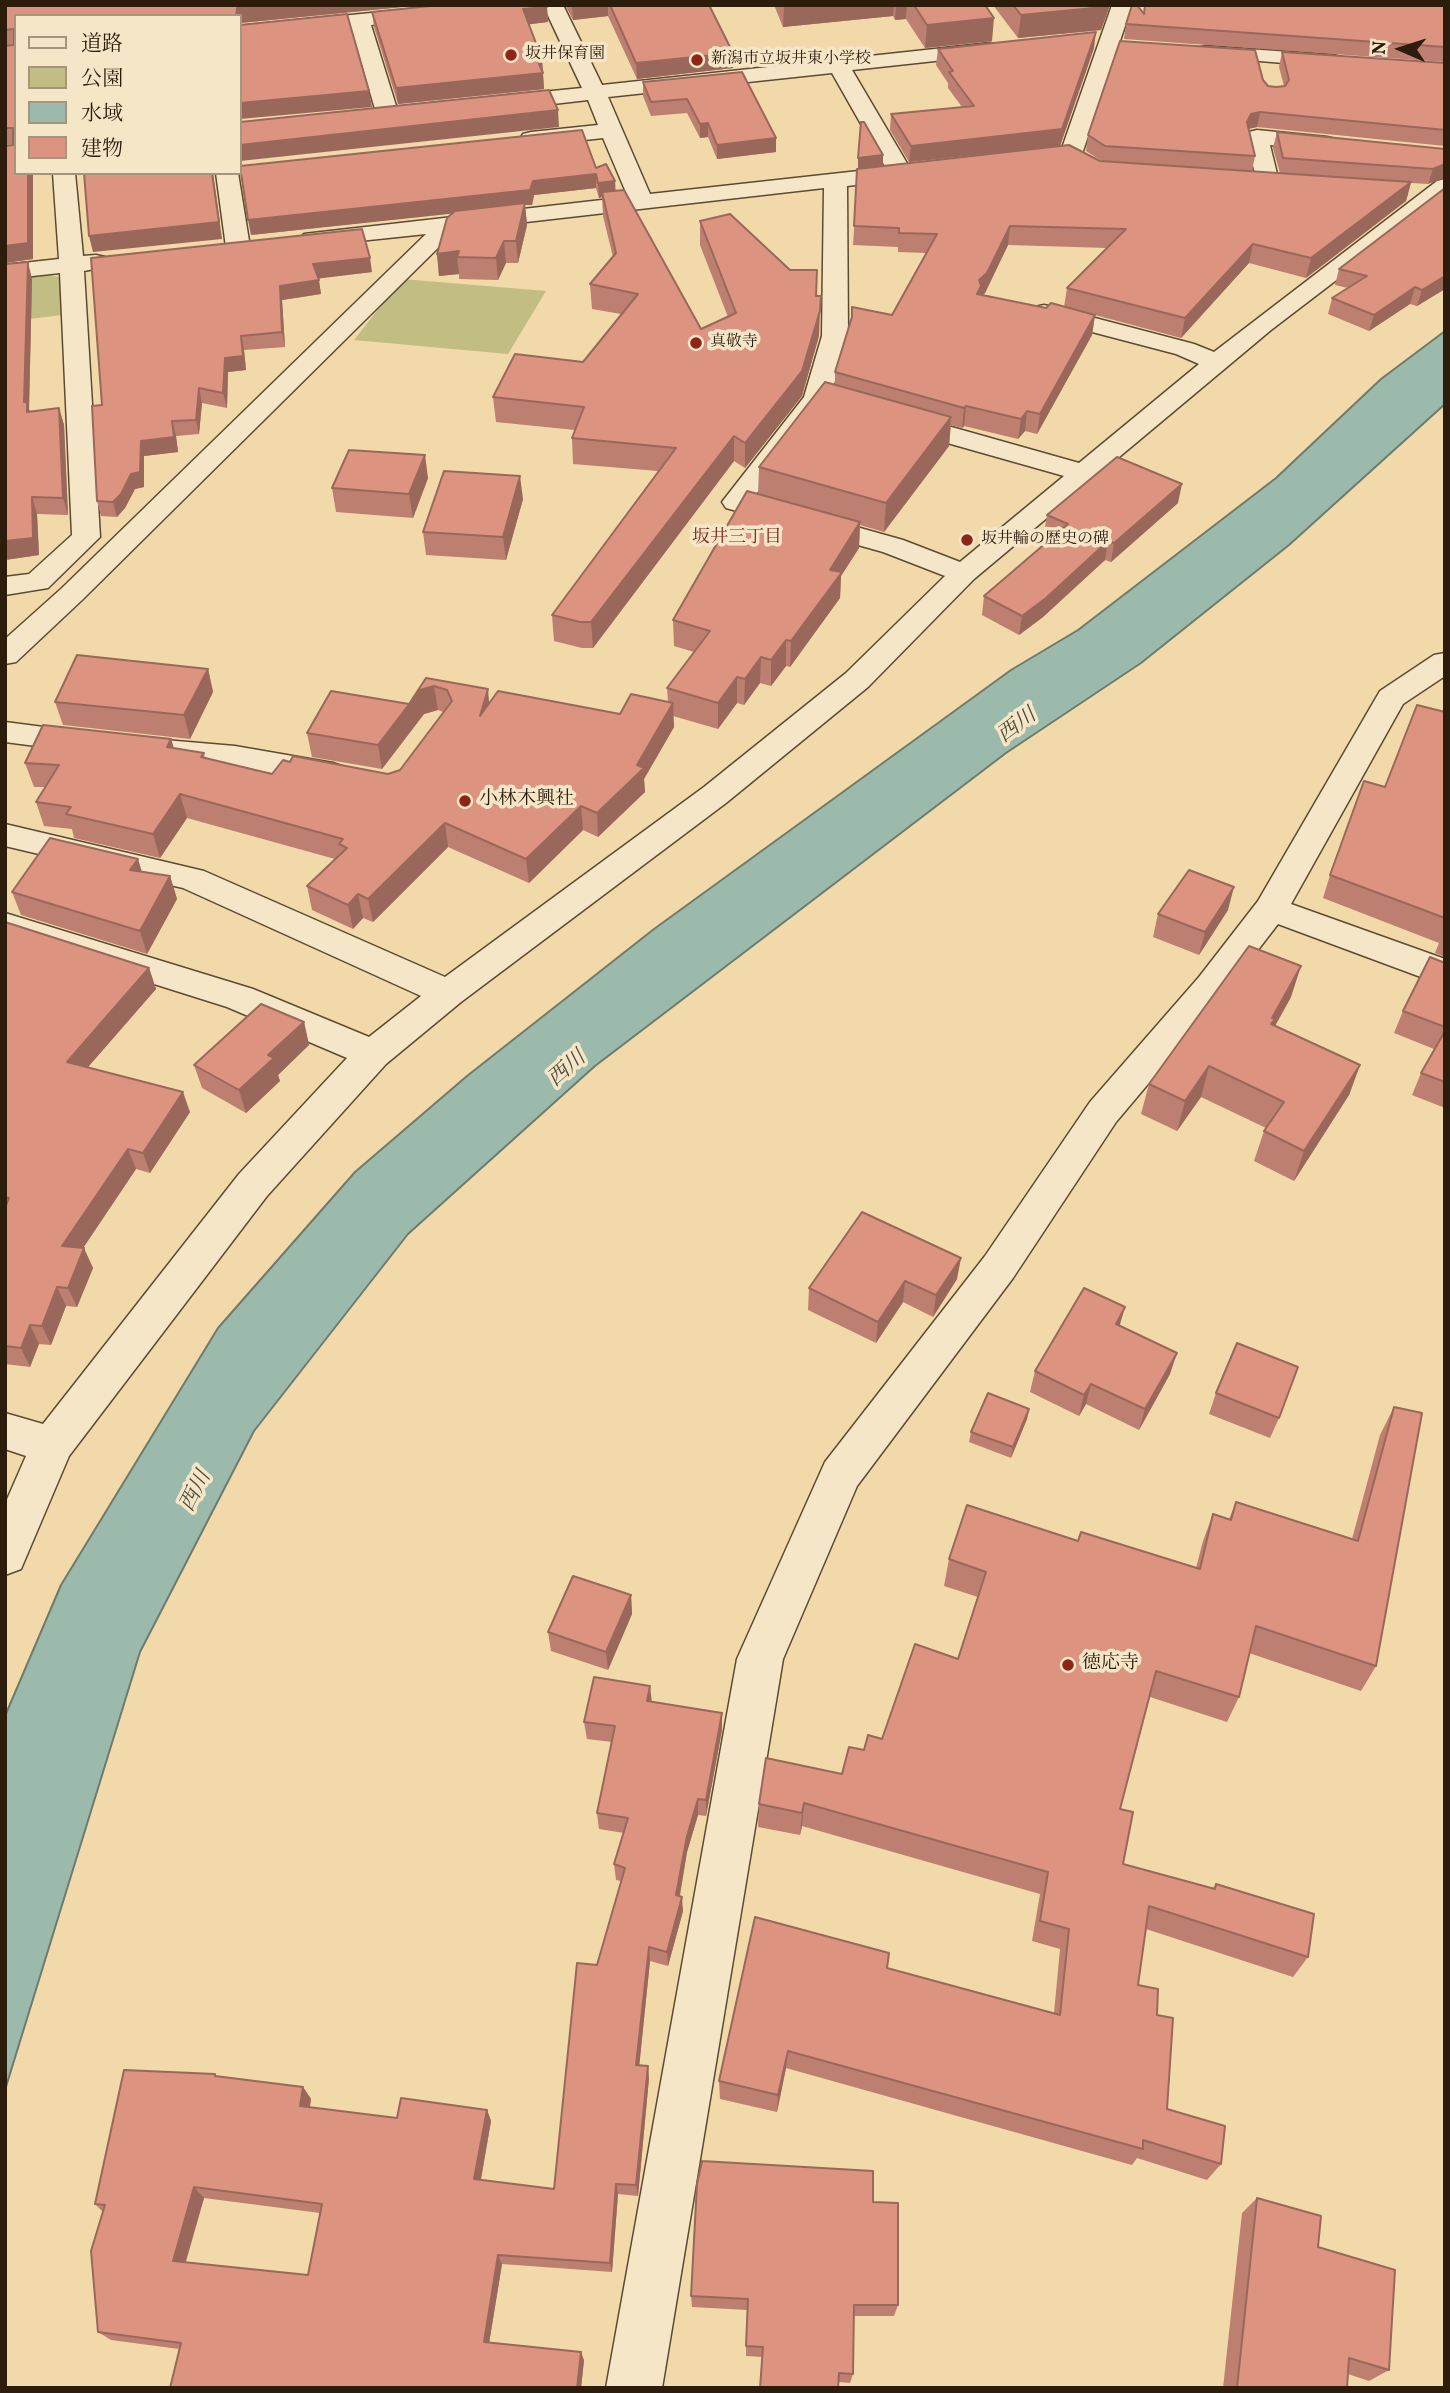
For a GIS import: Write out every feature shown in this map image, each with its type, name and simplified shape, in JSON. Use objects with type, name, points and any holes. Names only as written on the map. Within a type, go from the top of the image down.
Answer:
[{"type":"street","points":[[266,5],[271,30]]},
{"type":"street","points":[[242,32],[359,22],[405,11],[518,5]]},
{"type":"street","points":[[553,5],[596,93],[642,202]]},
{"type":"street","points":[[1005,161],[1079,159],[1102,41],[1122,5]]},
{"type":"street","points":[[359,22],[395,111],[363,117]]},
{"type":"street","points":[[486,104],[1011,47],[994,26]]},
{"type":"street","points":[[1102,41],[1134,48]]},
{"type":"street","points":[[1185,51],[1354,62]]},
{"type":"street","points":[[1262,55],[1269,81]]},
{"type":"street","points":[[839,66],[901,173]]},
{"type":"street","points":[[515,141],[611,130]]},
{"type":"street","points":[[1268,182],[1257,137],[1351,146]]},
{"type":"street","points":[[291,241],[927,170]]},
{"type":"street","points":[[37,582],[86,537],[72,265],[64,175]]},
{"type":"street","points":[[227,175],[238,247]]},
{"type":"street","points":[[836,180],[835,336],[830,401],[736,502],[893,546],[964,573]]},
{"type":"street","points":[[1242,180],[1296,184]]},
{"type":"street","points":[[1394,191],[1440,190]]},
{"type":"street","points":[[5,1555],[52,1445],[253,1185],[373,1054],[447,993],[715,795],[857,680],[964,573],[1087,474],[1262,325],[1440,190]]},
{"type":"street","points":[[5,655],[72,594],[449,224]]},
{"type":"street","points":[[210,250],[264,244]]},
{"type":"street","points":[[5,272],[114,260]]},
{"type":"street","points":[[1023,307],[1185,349],[1217,363]]},
{"type":"street","points":[[882,416],[1087,474]]},
{"type":"street","points":[[5,586],[37,582],[72,594]]},
{"type":"street","points":[[634,2388],[740,1788],[760,1659],[840,1475],[999,1267],[1103,1112],[1211,986],[1271,909],[1391,698],[1445,662]]},
{"type":"street","points":[[5,732],[41,738],[235,756],[365,779]]},
{"type":"street","points":[[5,835],[192,879],[447,993]]},
{"type":"street","points":[[1271,909],[1445,973]]},
{"type":"street","points":[[5,925],[240,998],[373,1054]]},
{"type":"street","points":[[5,1432],[52,1445]]},
{"type":"green space","points":[[49,275],[64,278],[62,315],[5,322],[5,279]]},
{"type":"green space","points":[[402,279],[546,291],[508,354],[354,340]]},
{"type":"water","name":"西川","points":[[1445,331],[1445,404],[1289,545],[1141,663],[1006,753],[595,1066],[408,1234],[254,1431],[140,1652],[5,2090],[5,1716],[61,1585],[218,1328],[355,1172],[467,1076],[654,929],[1011,670],[1078,630],[1276,478],[1381,379]]},
{"type":"building","points":[[5,5],[262,5],[237,8],[236,14],[14,14],[14,29],[5,30]]},
{"type":"building","points":[[440,5],[547,5],[523,9],[542,59],[537,59],[543,73],[396,88],[372,12]]},
{"type":"building","points":[[610,5],[709,5],[733,53],[636,63]]},
{"type":"building","points":[[914,5],[985,5],[994,18],[927,25]]},
{"type":"building","points":[[1013,5],[1105,5],[1021,15]]},
{"type":"building","points":[[1132,5],[1137,5],[1144,14],[1145,5],[1445,5],[1445,47],[1126,24]]},
{"type":"building","points":[[347,14],[369,91],[242,103],[242,25]]},
{"type":"building","points":[[1096,32],[1062,129],[911,146],[891,114],[974,106],[949,72],[953,71],[938,49]]},
{"type":"building","points":[[1120,41],[1255,50],[1263,80],[1268,86],[1276,87],[1285,86],[1289,80],[1282,52],[1445,63],[1445,130],[1260,112],[1251,114],[1247,122],[1255,156],[1105,146],[1088,135]]},
{"type":"building","points":[[14,45],[14,175],[28,175],[28,243],[5,246],[5,146],[13,145],[13,128],[5,128],[5,46]]},
{"type":"building","points":[[742,72],[776,138],[717,145],[708,123],[700,124],[687,99],[651,102],[643,82]]},
{"type":"building","points":[[549,90],[558,110],[242,145],[242,122]]},
{"type":"building","points":[[861,122],[864,122],[883,155],[858,158]]},
{"type":"building","points":[[582,130],[596,168],[606,164],[615,181],[598,183],[596,174],[533,181],[530,190],[248,220],[242,166]]},
{"type":"building","points":[[1277,132],[1445,149],[1445,164],[1433,169],[1283,158]]},
{"type":"building","points":[[1069,145],[1100,161],[1411,182],[1311,258],[1253,244],[1185,318],[1067,288],[1126,229],[1010,226],[987,273],[979,280],[981,286],[977,294],[1046,308],[1051,303],[1095,315],[1040,414],[1027,411],[1021,419],[966,406],[964,408],[835,372],[852,317],[852,307],[892,315],[937,234],[899,233],[899,228],[854,226],[857,169]]},
{"type":"building","points":[[84,175],[212,175],[219,222],[89,236]]},
{"type":"building","points":[[1445,188],[1445,276],[1422,290],[1415,287],[1374,315],[1332,298],[1367,276],[1339,269]]},
{"type":"building","points":[[624,190],[701,329],[736,313],[700,221],[730,214],[790,270],[817,270],[816,296],[821,296],[820,311],[802,371],[745,443],[734,436],[591,622],[580,622],[552,615],[676,448],[572,438],[584,407],[493,397],[515,354],[583,362],[638,294],[590,284],[616,253],[602,192]]},
{"type":"building","points":[[525,203],[516,241],[504,241],[496,258],[457,257],[459,251],[437,254],[447,218],[455,211]]},
{"type":"building","points":[[362,229],[370,258],[313,264],[319,280],[280,286],[282,332],[241,336],[243,356],[225,358],[223,393],[199,388],[196,420],[172,421],[174,437],[141,441],[140,472],[131,474],[121,494],[113,502],[97,501],[92,406],[102,405],[91,258]]},
{"type":"building","points":[[28,262],[24,402],[27,402],[27,412],[59,408],[63,498],[32,497],[33,538],[5,541],[5,264]]},
{"type":"building","points":[[825,382],[951,417],[886,503],[759,467]]},
{"type":"building","points":[[349,450],[425,455],[409,494],[332,488]]},
{"type":"building","points":[[1117,457],[1182,484],[1114,543],[1108,541],[1046,598],[1022,616],[984,596],[1068,524],[1047,515]]},
{"type":"building","points":[[444,471],[520,476],[503,537],[423,532]]},
{"type":"building","points":[[747,491],[860,522],[830,570],[842,572],[791,641],[786,640],[771,660],[761,657],[745,679],[737,677],[718,703],[667,688],[710,631],[673,620]]},
{"type":"building","points":[[77,655],[208,669],[184,715],[55,702]]},
{"type":"building","points":[[426,678],[488,689],[480,716],[498,691],[620,714],[631,694],[673,703],[637,765],[644,768],[597,813],[581,806],[526,859],[445,823],[368,899],[358,894],[348,905],[307,886],[347,848],[339,844],[343,839],[180,794],[153,834],[66,814],[71,807],[36,802],[59,765],[25,763],[43,725],[171,739],[167,747],[204,753],[201,757],[272,774],[283,760],[290,762],[293,756],[388,774],[400,770],[452,701],[447,690],[434,686],[420,690],[378,745],[307,733],[331,691],[409,704]]},
{"type":"building","points":[[1417,705],[1445,712],[1445,918],[1330,875],[1364,781],[1385,787]]},
{"type":"building","points":[[50,838],[138,859],[130,870],[170,876],[140,931],[12,892]]},
{"type":"building","points":[[1189,870],[1234,887],[1205,932],[1158,914]]},
{"type":"building","points":[[5,922],[149,968],[67,1062],[183,1092],[143,1153],[128,1149],[62,1246],[84,1248],[68,1288],[57,1287],[42,1326],[30,1325],[21,1348],[5,1346],[5,1208],[9,1198],[5,1197]]},
{"type":"building","points":[[1249,946],[1301,966],[1271,1024],[1360,1065],[1304,1151],[1264,1131],[1284,1102],[1209,1066],[1185,1101],[1149,1084]]},
{"type":"building","points":[[1430,957],[1445,963],[1445,1027],[1403,1011]]},
{"type":"building","points":[[261,1004],[304,1022],[268,1055],[274,1058],[239,1090],[194,1065]]},
{"type":"building","points":[[1445,1031],[1445,1082],[1421,1073]]},
{"type":"building","points":[[862,1212],[961,1258],[936,1295],[905,1281],[878,1322],[809,1288]]},
{"type":"building","points":[[1084,1288],[1125,1307],[1116,1324],[1177,1353],[1145,1409],[1091,1384],[1084,1395],[1035,1371]]},
{"type":"building","points":[[1237,1343],[1298,1367],[1279,1418],[1216,1393]]},
{"type":"building","points":[[988,1393],[1029,1409],[1013,1447],[971,1432]]},
{"type":"building","points":[[1394,1407],[1422,1413],[1376,1666],[1256,1626],[1239,1697],[1156,1671],[1120,1809],[1133,1812],[1123,1864],[1215,1889],[1216,1884],[1314,1914],[1308,1957],[1149,1906],[1138,1985],[1158,1989],[1157,2015],[1173,2018],[1167,2109],[1225,2126],[1221,2164],[1143,2140],[1143,2149],[788,2051],[778,2095],[719,2081],[755,1917],[889,1953],[887,1968],[1060,2015],[1069,1929],[1040,1921],[1048,1872],[804,1803],[802,1813],[759,1804],[766,1758],[842,1774],[849,1747],[864,1750],[868,1735],[882,1739],[915,1644],[958,1659],[986,1572],[949,1559],[967,1505],[1078,1541],[1081,1532],[1200,1569],[1213,1514],[1231,1520],[1236,1502],[1358,1541]]},
{"type":"building","points":[[573,1576],[631,1595],[606,1652],[548,1632]]},
{"type":"building","points":[[594,1677],[650,1686],[647,1701],[722,1713],[706,1800],[698,1799],[687,1836],[676,1895],[682,1897],[667,1952],[649,1947],[636,2065],[648,2066],[636,2185],[616,2184],[610,2263],[498,2255],[484,2342],[581,2352],[577,2388],[170,2388],[181,2343],[98,2332],[91,2251],[105,2205],[95,2204],[124,2070],[215,2074],[303,2087],[300,2106],[397,2118],[401,2098],[487,2110],[474,2179],[554,2189],[577,1963],[597,1965],[625,1868],[614,1864],[628,1818],[597,1813],[615,1726],[584,1722]],"holes":[[[194,2187],[322,2204],[308,2275],[173,2261]]]},
{"type":"building","points":[[702,2161],[873,2171],[873,2202],[898,2203],[898,2305],[854,2305],[853,2374],[839,2373],[838,2388],[760,2388],[763,2347],[746,2346],[748,2299],[691,2296],[697,2184]]},
{"type":"building","points":[[1257,2198],[1321,2216],[1318,2247],[1395,2270],[1389,2370],[1349,2358],[1347,2388],[1237,2388]]},
{"type":"place","name":"坂井保育園","points":[[511,55]]},
{"type":"place","name":"新潟市立坂井東小学校","points":[[697,60]]},
{"type":"place","name":"真敬寺","points":[[696,343]]},
{"type":"place","name":"坂井輪の歴史の碑","points":[[967,540]]},
{"type":"place","name":"小林木興社","points":[[465,801]]},
{"type":"place","name":"徳応寺","points":[[1068,1665]]},
{"type":"district","name":"坂井三丁目","points":[[737,539]]}]
